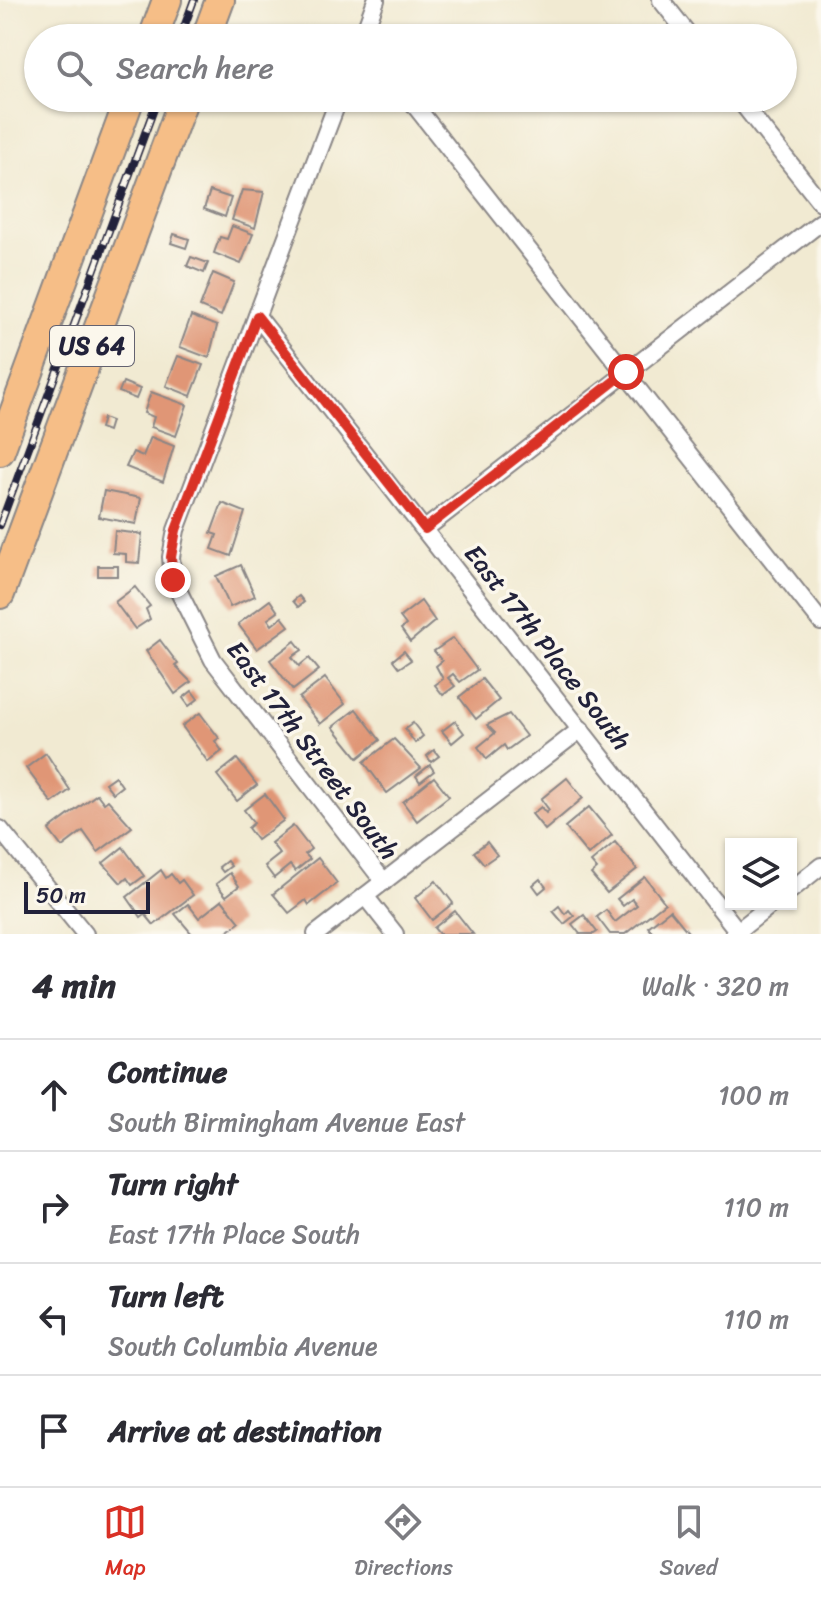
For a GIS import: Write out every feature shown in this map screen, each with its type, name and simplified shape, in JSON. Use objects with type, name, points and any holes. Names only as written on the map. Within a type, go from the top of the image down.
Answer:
[{"type":"highway","points":[[158,24],[167,0]]},
{"type":"highway","points":[[211,24],[220,0]]},
{"type":"highway","name":"US 64","points":[[0,451],[125,112]]},
{"type":"highway","name":"US 64","points":[[0,594],[179,112]]},
{"type":"street","points":[[367,24],[376,0]]},
{"type":"street","points":[[661,0],[680,24]]},
{"type":"street","name":"East 17th Street South","points":[[334,112],[176,530],[171,557],[173,580],[182,605],[227,682],[384,882]]},
{"type":"street","points":[[420,112],[821,622]]},
{"type":"street","points":[[749,112],[821,203]]},
{"type":"street","points":[[425,529],[821,222]]},
{"type":"street","name":"East 17th Place South","points":[[257,316],[737,933]]},
{"type":"street","points":[[316,934],[581,729]]},
{"type":"street","points":[[0,829],[85,934]]},
{"type":"street","points":[[797,885],[821,866]]},
{"type":"street","name":"East 17th Street South","points":[[365,896],[395,934]]},
{"type":"street","points":[[737,933],[765,910]]},
{"type":"building","points":[[242,190],[264,192],[255,228],[232,220]]},
{"type":"building","points":[[210,191],[231,198],[225,217],[204,209]]},
{"type":"building","points":[[232,226],[253,234],[241,264],[214,253],[220,237],[227,239]]},
{"type":"building","points":[[174,234],[189,239],[186,248],[171,243]]},
{"type":"building","points":[[191,257],[208,263],[204,273],[187,266]]},
{"type":"building","points":[[213,273],[234,282],[221,316],[200,307]]},
{"type":"building","points":[[191,316],[217,326],[209,358],[180,347]]},
{"type":"building","points":[[178,356],[203,365],[191,396],[166,386]]},
{"type":"building","points":[[123,382],[140,389],[136,399],[119,392]]},
{"type":"building","points":[[151,392],[187,405],[176,436],[151,427],[154,417],[144,413]]},
{"type":"building","points":[[103,418],[111,421],[108,431],[100,428]]},
{"type":"building","points":[[151,437],[174,446],[163,482],[126,467],[133,452],[143,456]]},
{"type":"building","points":[[104,491],[141,498],[136,524],[99,517]]},
{"type":"building","points":[[222,503],[245,512],[231,556],[212,549],[217,535],[211,533]]},
{"type":"building","points":[[115,531],[142,534],[139,563],[126,562],[126,554],[113,553]]},
{"type":"building","points":[[241,565],[255,596],[230,607],[216,576]]},
{"type":"building","points":[[98,566],[118,566],[118,576],[98,576]]},
{"type":"building","points":[[135,587],[150,606],[146,609],[150,619],[135,629],[115,602]]},
{"type":"building","points":[[299,596],[304,602],[298,607],[293,601]]},
{"type":"building","points":[[270,600],[278,612],[268,619],[272,625],[282,617],[289,626],[257,649],[238,624]]},
{"type":"building","points":[[421,601],[435,621],[410,642],[401,629],[406,625],[400,617]]},
{"type":"building","points":[[453,638],[477,670],[460,682],[453,674],[448,678],[455,686],[443,695],[435,685],[443,679],[436,666],[442,661],[434,651]]},
{"type":"building","points":[[160,640],[178,664],[175,666],[191,682],[175,694],[146,651]]},
{"type":"building","points":[[295,641],[302,650],[292,657],[299,666],[309,658],[319,670],[293,690],[270,660]]},
{"type":"building","points":[[404,651],[411,660],[399,668],[393,660]]},
{"type":"building","points":[[325,678],[345,704],[320,724],[299,698]]},
{"type":"building","points":[[482,679],[499,700],[476,719],[459,697]]},
{"type":"building","points":[[192,691],[198,699],[189,706],[183,698]]},
{"type":"building","points":[[356,709],[380,740],[358,758],[333,727]]},
{"type":"building","points":[[200,713],[219,738],[215,741],[222,751],[208,762],[182,726]]},
{"type":"building","points":[[509,714],[526,736],[507,750],[504,745],[487,759],[478,747],[495,733],[487,725]]},
{"type":"building","points":[[455,721],[464,733],[452,743],[442,731]]},
{"type":"building","points":[[413,723],[423,736],[415,743],[405,729]]},
{"type":"building","points":[[394,739],[421,768],[387,793],[364,762]]},
{"type":"building","points":[[434,750],[439,756],[431,762],[427,756]]},
{"type":"building","points":[[46,753],[70,790],[52,803],[26,768]]},
{"type":"building","points":[[237,759],[257,785],[237,801],[217,775]]},
{"type":"building","points":[[430,765],[434,771],[420,782],[416,776]]},
{"type":"building","points":[[115,776],[122,786],[113,793],[105,783]]},
{"type":"building","points":[[434,777],[449,796],[417,821],[403,802]]},
{"type":"building","points":[[567,778],[583,798],[545,830],[532,814],[541,807],[546,813],[549,810],[541,799]]},
{"type":"building","points":[[97,794],[104,803],[108,800],[132,827],[98,852],[83,831],[62,847],[49,830]]},
{"type":"building","points":[[265,794],[284,820],[257,840],[248,828],[254,823],[244,810]]},
{"type":"building","points":[[589,807],[612,835],[588,855],[565,827]]},
{"type":"building","points":[[293,826],[311,849],[305,854],[310,859],[295,871],[290,865],[274,878],[265,866],[280,854],[271,843]]},
{"type":"building","points":[[487,842],[497,855],[484,864],[474,852]]},
{"type":"building","points":[[615,842],[637,869],[607,893],[591,874],[597,869],[591,862]]},
{"type":"building","points":[[123,847],[144,876],[132,885],[127,878],[121,883],[103,863]]},
{"type":"building","points":[[318,858],[337,883],[309,905],[306,900],[289,913],[273,894]]},
{"type":"building","points":[[227,861],[231,866],[223,872],[219,867]]},
{"type":"building","points":[[161,870],[166,878],[171,874],[178,883],[182,880],[193,895],[154,925],[145,914],[141,917],[127,897]]},
{"type":"building","points":[[230,873],[239,886],[226,896],[216,884]]},
{"type":"building","points":[[645,877],[665,903],[625,934],[610,934],[597,917],[606,910],[615,922],[637,905],[632,899],[623,906],[617,899]]},
{"type":"building","points":[[540,879],[546,887],[539,893],[533,885]]},
{"type":"building","points":[[436,881],[453,903],[432,920],[415,898]]},
{"type":"building","points":[[222,900],[240,922],[225,934],[192,934],[175,914],[188,904],[199,918]]},
{"type":"building","points":[[559,906],[565,914],[569,910],[574,916],[564,924],[553,911]]},
{"type":"building","points":[[670,910],[688,932],[654,934],[648,927]]},
{"type":"building","points":[[455,911],[473,934],[439,934],[434,928]]},
{"type":"building","points":[[584,915],[597,932],[594,934],[580,934],[572,924]]},
{"type":"railway","points":[[185,24],[194,0]]},
{"type":"railway","points":[[0,525],[153,112]]},
{"type":"route","points":[[173,580],[171,557],[176,530],[257,316],[425,529],[626,372]]}]
